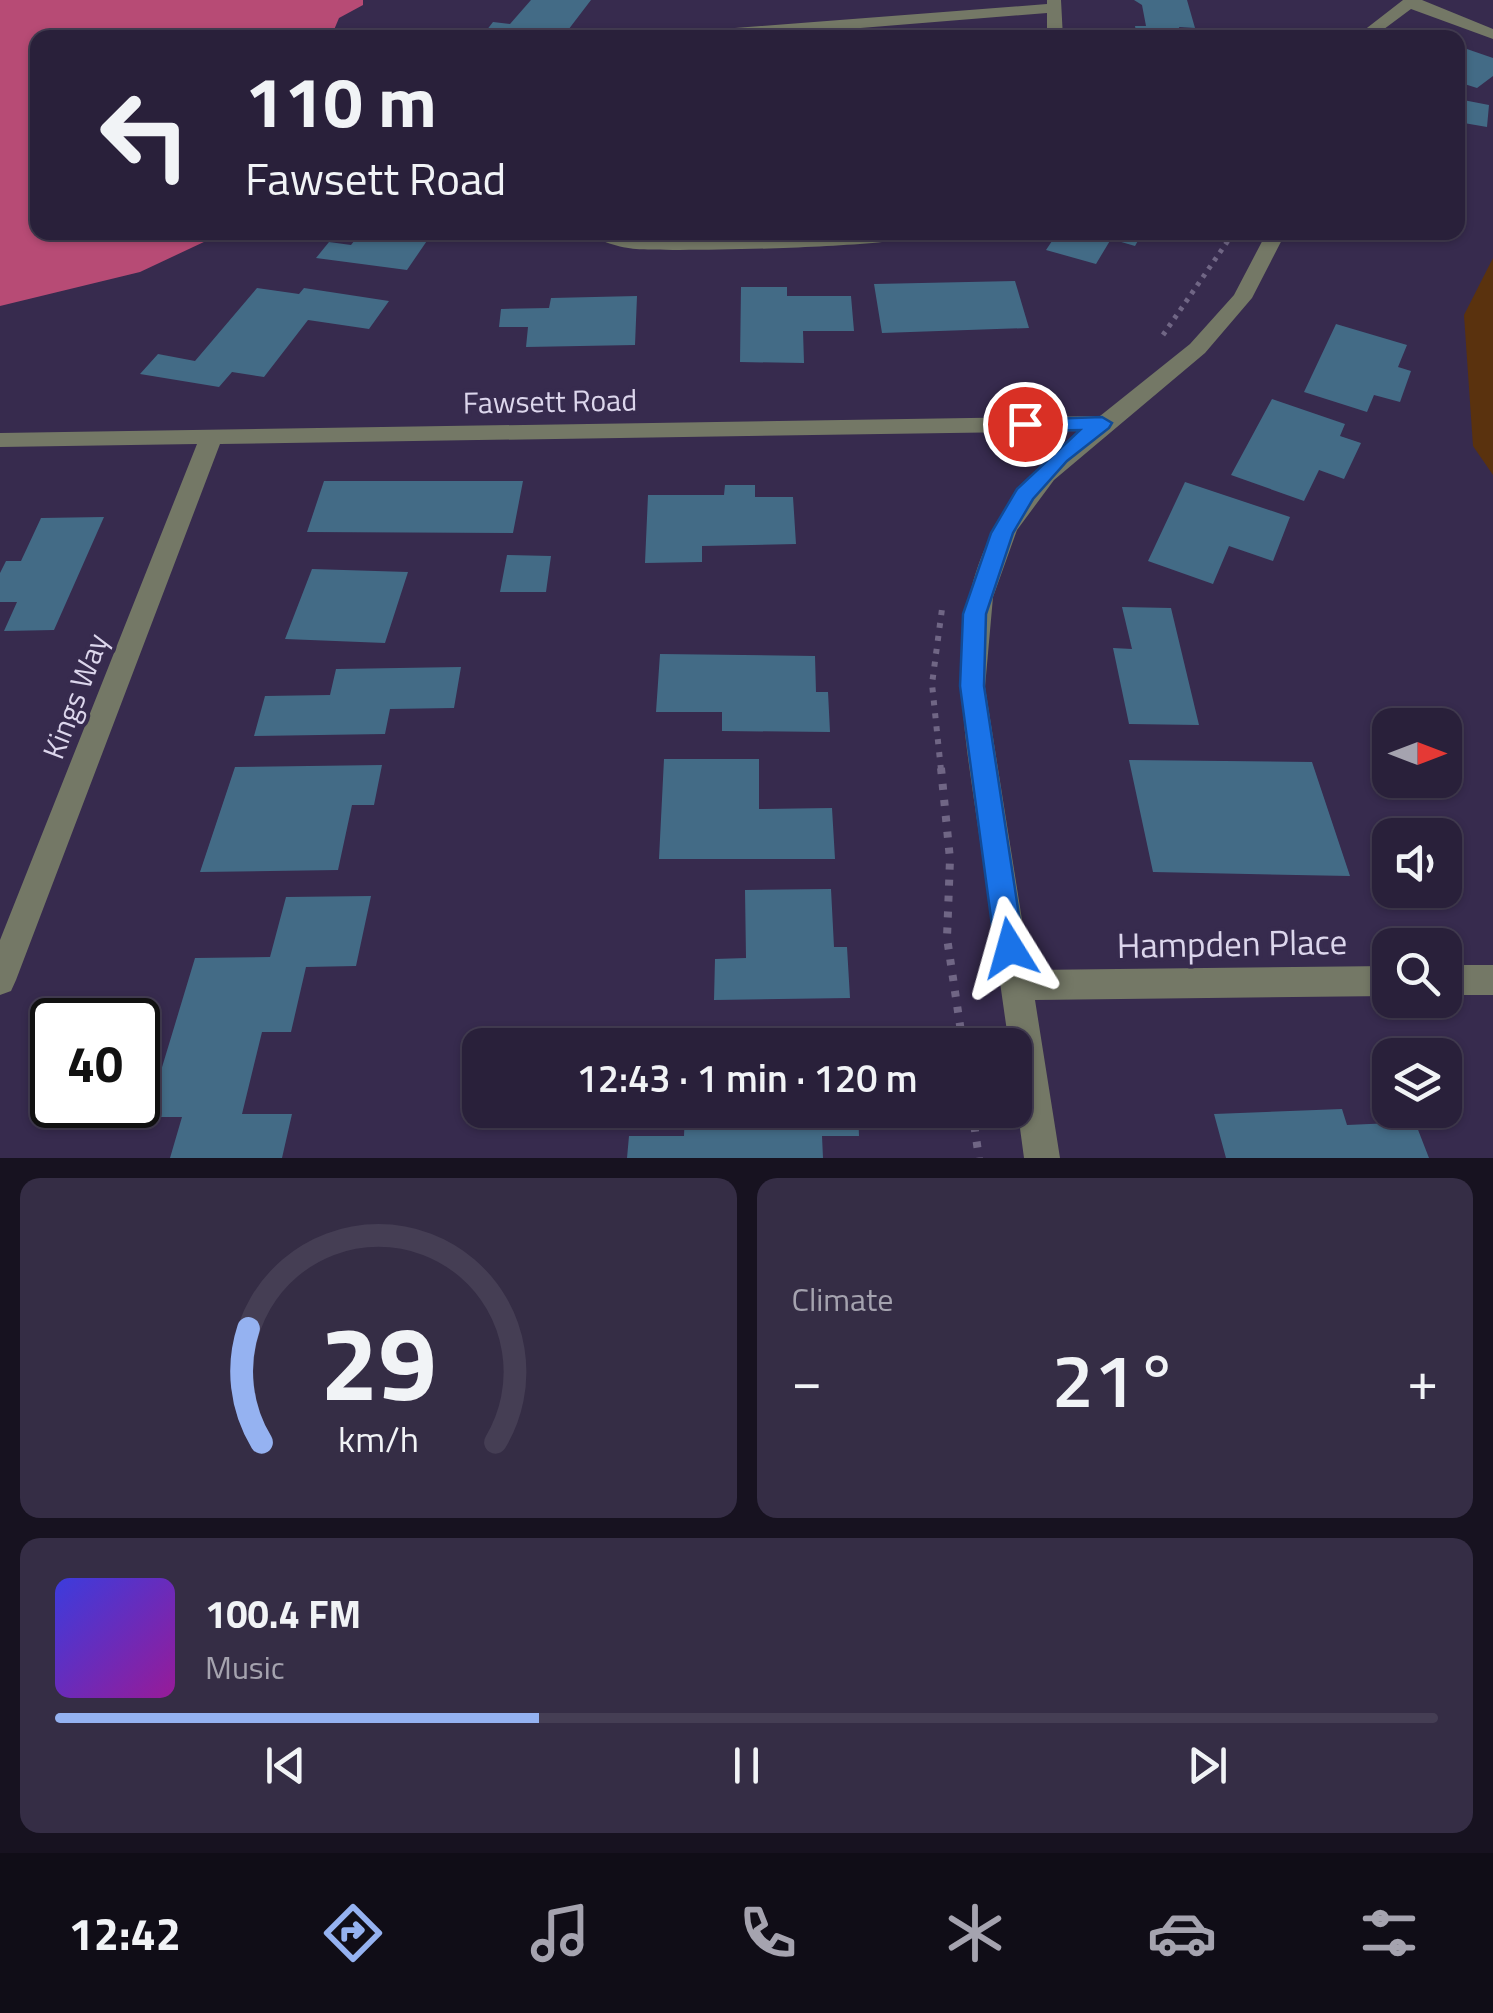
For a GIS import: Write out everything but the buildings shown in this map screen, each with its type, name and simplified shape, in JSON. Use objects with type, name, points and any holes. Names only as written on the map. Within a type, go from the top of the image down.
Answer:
[{"type":"street","points":[[1372,30],[1412,2],[1493,34]]},
{"type":"street","points":[[761,30],[1055,4],[1055,30]]},
{"type":"street","points":[[621,240],[634,244],[818,240]]},
{"type":"street","points":[[1042,1158],[972,686],[975,614],[1002,533],[1025,494],[1060,456],[1179,364],[1212,332],[1260,268],[1273,240]]},
{"type":"street","name":"Fawsett Road","points":[[0,440],[1102,423]]},
{"type":"street","name":"Kings Way","points":[[0,980],[212,435]]},
{"type":"street","points":[[1462,980],[1493,980]]},
{"type":"street","name":"Hampden Place","points":[[1015,986],[1372,981]]},
{"type":"path","points":[[975,1128],[979,1158]]},
{"type":"shaded area","points":[[0,0],[363,0],[363,5],[339,18],[334,30],[30,30],[30,240],[208,240],[140,272],[0,306]]},
{"type":"shaded area","points":[[1493,258],[1493,475],[1473,446],[1464,315]]},
{"type":"route","points":[[1010,948],[972,686],[975,614],[1002,533],[1025,494],[1060,456],[1102,423],[1025,424]]}]
